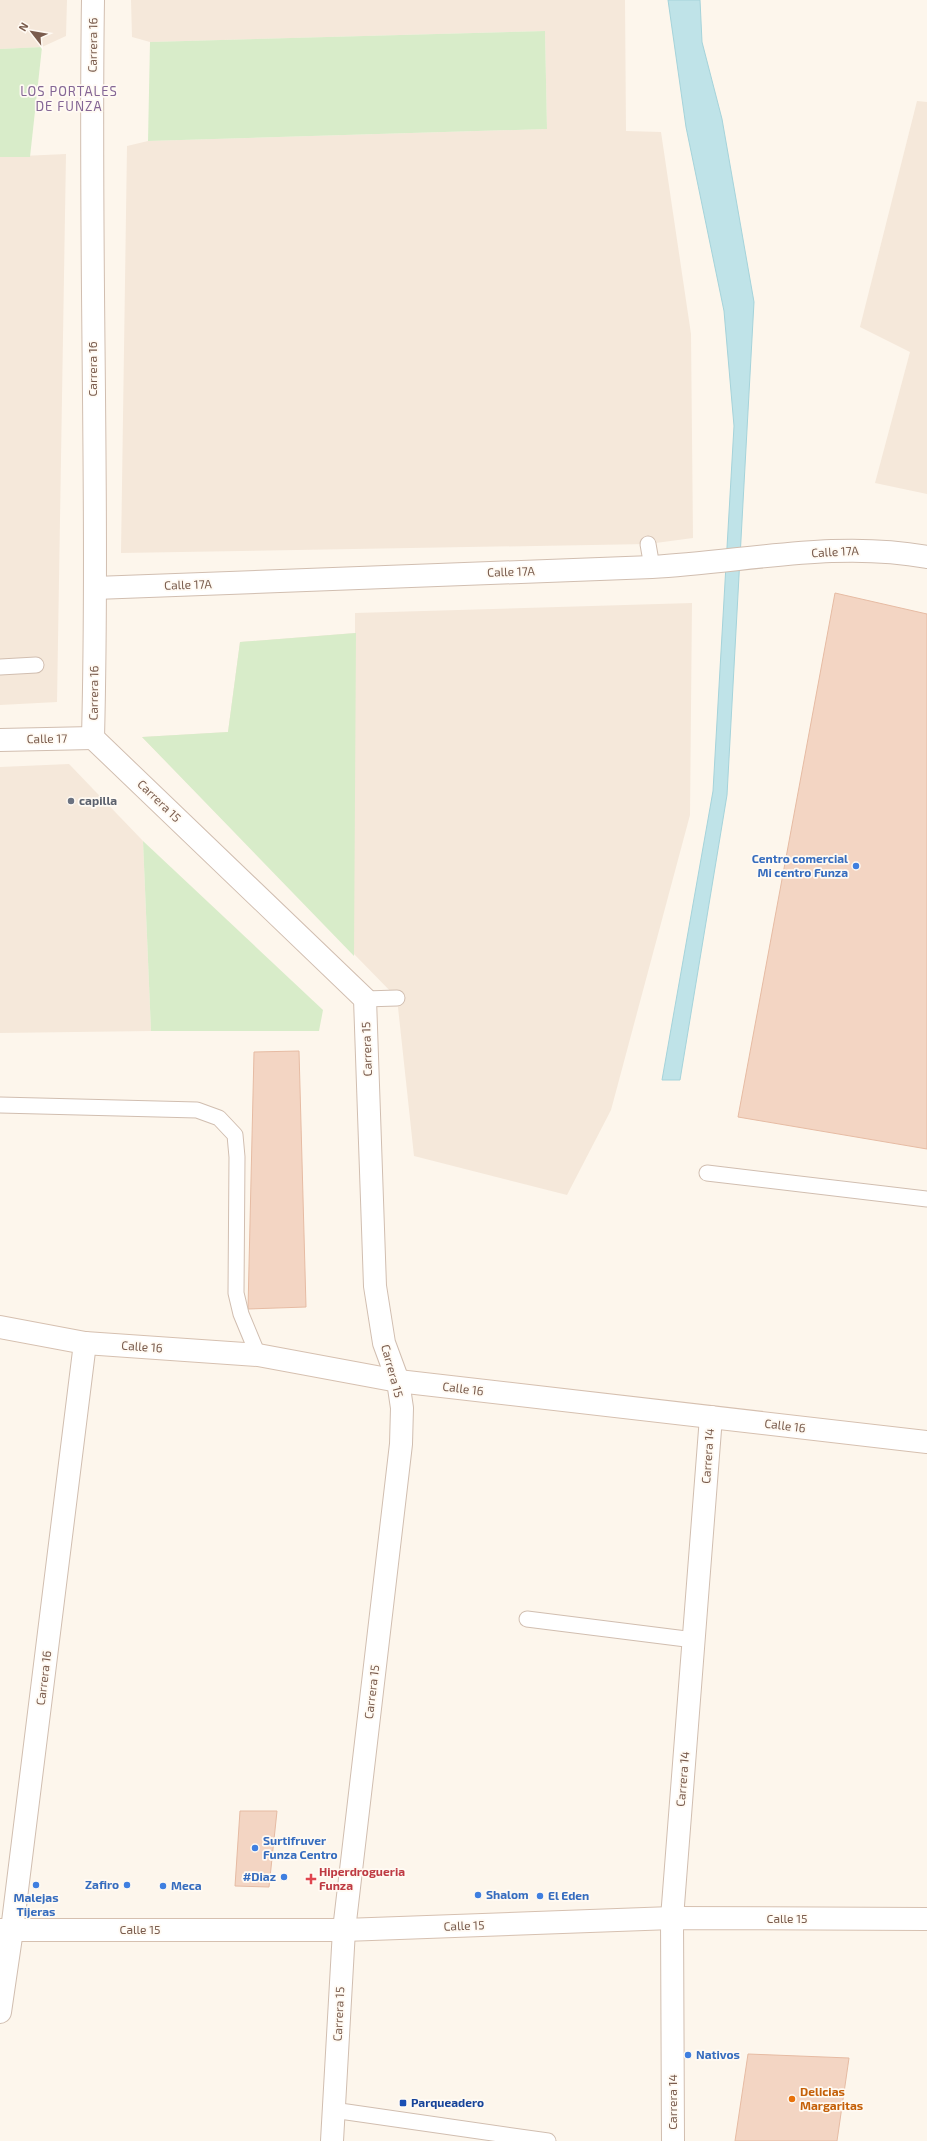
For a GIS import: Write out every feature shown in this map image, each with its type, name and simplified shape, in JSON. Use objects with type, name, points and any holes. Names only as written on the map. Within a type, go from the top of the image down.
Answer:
[{"type":"street","name":"Carrera 16","points":[[93,0],[92,96],[95,588],[93,738]]},
{"type":"street","name":"Calle 17A","points":[[95,588],[705,564],[850,549],[897,552],[927,557]]},
{"type":"street","name":"Calle 17","points":[[0,740],[93,738]]},
{"type":"street","name":"Carrera 15","points":[[93,738],[365,999],[375,1286],[384,1342],[398,1381],[402,1408],[401,1444],[344,1930],[332,2141]]},
{"type":"street","name":"Calle 16","points":[[0,1327],[85,1343],[258,1355],[398,1381],[927,1442]]},
{"type":"street","name":"Carrera 16","points":[[0,2012],[6,1930],[85,1343]]},
{"type":"street","name":"Carrera 14","points":[[673,2141],[672,1918],[710,1417]]},
{"type":"street","name":"Calle 15","points":[[6,1930],[344,1930],[672,1918],[927,1919]]},
{"type":"lane","points":[[648,544],[652,566]]},
{"type":"lane","points":[[0,667],[36,665]]},
{"type":"lane","points":[[365,999],[397,998]]},
{"type":"lane","points":[[0,1105],[198,1110],[219,1118],[235,1135],[237,1156],[236,1293],[241,1314],[258,1355]]},
{"type":"lane","points":[[707,1173],[927,1199]]},
{"type":"lane","points":[[528,1619],[694,1640]]},
{"type":"lane","points":[[333,2110],[548,2141]]},
{"type":"shaded area","points":[[0,0],[67,0],[66,36],[42,47],[0,49]]},
{"type":"shaded area","points":[[131,0],[625,0],[626,131],[661,132],[691,334],[693,538],[648,544],[121,553],[127,146],[148,141],[547,129],[545,31],[150,42],[132,37]]},
{"type":"shaded area","points":[[917,101],[927,102],[927,494],[875,483],[910,352],[860,327]]},
{"type":"shaded area","points":[[66,154],[57,702],[0,705],[0,157]]},
{"type":"shaded area","points":[[692,603],[690,815],[611,1110],[567,1195],[414,1156],[397,998],[142,737],[228,732],[240,642],[355,633],[355,613]]},
{"type":"shaded area","points":[[69,764],[143,841],[151,1031],[0,1033],[0,767]]},
{"type":"green space","points":[[545,31],[547,129],[148,141],[150,42]]},
{"type":"green space","points":[[42,47],[30,157],[0,157],[0,49]]},
{"type":"green space","points":[[356,633],[354,956],[142,737],[228,732],[240,642]]},
{"type":"green space","points":[[143,841],[323,1010],[319,1031],[151,1031]]},
{"type":"water","points":[[668,0],[700,0],[702,42],[722,119],[754,302],[727,795],[680,1080],[662,1080],[713,791],[734,426],[724,311],[686,127]]},
{"type":"building","name":"Centro comercial Mi centro Funza","points":[[835,593],[927,614],[927,1149],[738,1117]]},
{"type":"building","points":[[299,1051],[306,1307],[248,1309],[254,1052]]},
{"type":"building","name":"Surtifruver Funza Centro","points":[[240,1811],[277,1811],[269,1887],[235,1886]]},
{"type":"building","name":"Delicias Margaritas","points":[[748,2054],[849,2058],[837,2141],[735,2141]]},
{"type":"place","name":"capilla","points":[[71,801]]},
{"type":"place","name":"Centro comercial Mi centro Funza","points":[[856,866]]},
{"type":"place","name":"Surtifruver Funza Centro","points":[[255,1848]]},
{"type":"place","name":"#Diaz","points":[[284,1877]]},
{"type":"place","name":"Hiperdrogueria Funza","points":[[311,1879]]},
{"type":"place","name":"Malejas Tijeras","points":[[36,1885]]},
{"type":"place","name":"Zafiro","points":[[127,1885]]},
{"type":"place","name":"Meca","points":[[163,1886]]},
{"type":"place","name":"Shalom","points":[[478,1895]]},
{"type":"place","name":"El Eden","points":[[540,1896]]},
{"type":"place","name":"Nativos","points":[[688,2055]]},
{"type":"place","name":"Delicias Margaritas","points":[[792,2099]]},
{"type":"place","name":"Parqueadero","points":[[403,2103]]},
{"type":"district","name":"LOS PORTALES DE FUNZA","points":[[69,98]]}]
